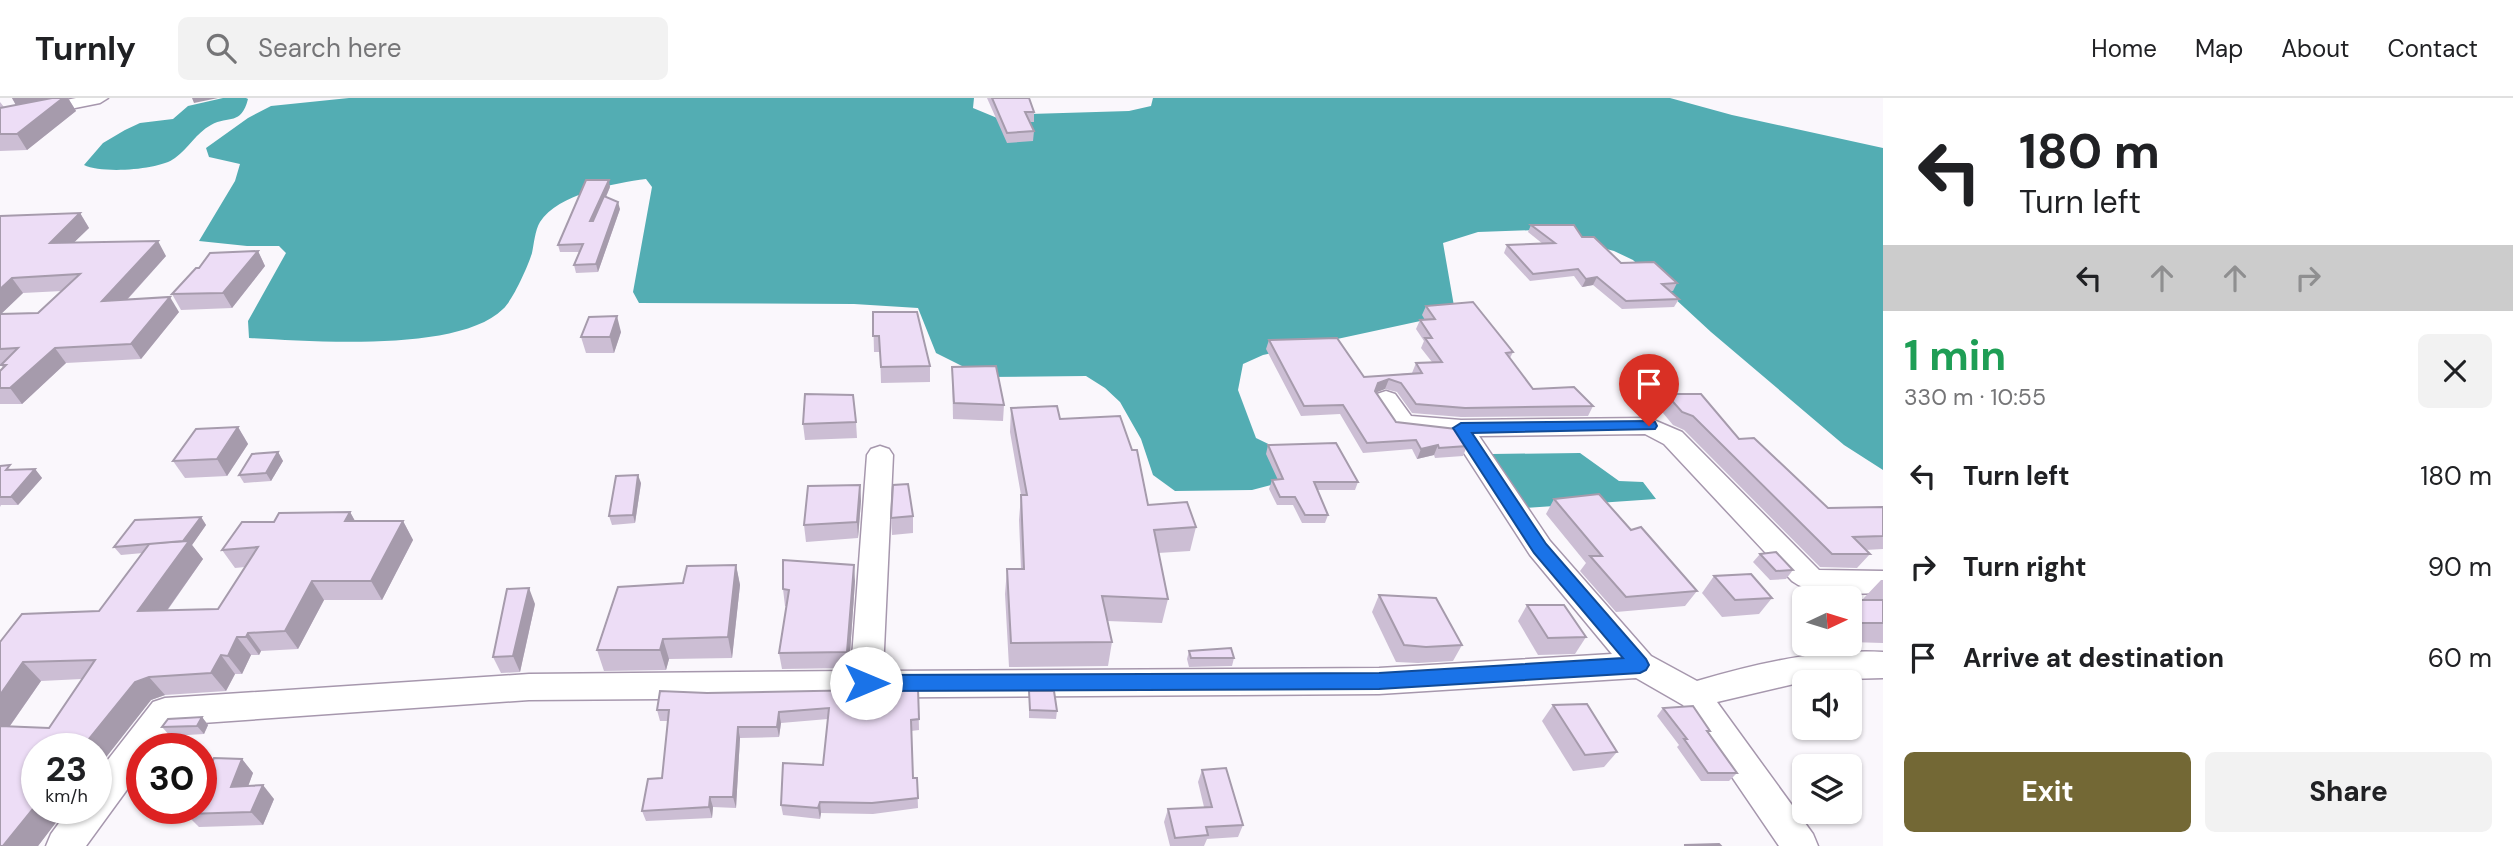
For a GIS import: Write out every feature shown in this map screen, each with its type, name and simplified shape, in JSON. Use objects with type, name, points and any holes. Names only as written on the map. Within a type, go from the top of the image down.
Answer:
[{"type":"street","points":[[0,118],[100,98]]},
{"type":"street","points":[[1386,399],[1403,424],[1461,428],[1649,426],[1673,438],[1802,573],[1821,581],[1883,582]]},
{"type":"street","points":[[1461,428],[1540,548],[1640,665],[1694,695],[1800,846]]},
{"type":"street","points":[[866,683],[880,455]]},
{"type":"street","points":[[1694,695],[1766,674],[1858,663],[1883,665]]},
{"type":"street","points":[[112,782],[165,712],[529,687],[1379,681],[1640,665]]},
{"type":"street","points":[[64,846],[80,824]]},
{"type":"water","points":[[223,98],[248,99],[242,113],[206,128],[168,162],[144,168],[117,170],[84,165],[103,143],[125,130],[140,123],[173,119],[188,106]]},
{"type":"water","points":[[349,98],[974,98],[973,108],[1002,120],[1030,114],[1129,111],[1151,106],[1153,98],[1670,98],[1732,115],[1883,148],[1883,470],[1844,445],[1711,332],[1633,260],[1614,251],[1535,230],[1478,232],[1443,243],[1454,306],[1425,320],[1263,355],[1243,364],[1238,390],[1256,438],[1303,461],[1291,480],[1252,490],[1175,491],[1153,475],[1141,439],[1120,402],[1105,388],[1086,376],[984,377],[936,353],[918,308],[854,304],[639,303],[633,292],[652,187],[646,179],[619,183],[573,197],[548,212],[538,225],[530,259],[511,298],[503,309],[482,323],[453,333],[382,341],[249,338],[248,321],[286,253],[279,246],[199,241],[235,181],[240,164],[209,157],[206,148],[248,118],[271,106]]},
{"type":"water","points":[[1580,453],[1619,481],[1643,482],[1656,499],[1525,508],[1492,454]]},
{"type":"building","points":[[63,98],[17,134],[0,134],[0,108]]},
{"type":"building","points":[[992,98],[1029,98],[1034,112],[1025,112],[1034,131],[1007,133]]},
{"type":"building","points":[[586,180],[609,180],[590,221],[593,221],[604,196],[618,202],[596,264],[574,265],[583,244],[558,245]]},
{"type":"building","points":[[80,213],[50,243],[158,241],[102,301],[170,297],[131,344],[55,348],[10,388],[0,388],[0,371],[6,365],[1,365],[18,348],[0,349],[0,314],[38,313],[80,274],[12,278],[0,289],[0,216]]},
{"type":"building","points":[[1531,225],[1574,225],[1582,237],[1594,237],[1621,263],[1654,262],[1677,283],[1662,284],[1679,299],[1626,301],[1597,277],[1586,279],[1578,269],[1533,274],[1507,245],[1555,243]]},
{"type":"building","points":[[258,251],[223,293],[172,294],[199,268],[210,253]]},
{"type":"building","points":[[1473,302],[1513,352],[1506,353],[1533,389],[1574,387],[1593,406],[1465,408],[1416,404],[1401,383],[1389,379],[1378,383],[1375,391],[1396,422],[1456,429],[1467,446],[1439,448],[1438,445],[1421,449],[1416,440],[1367,443],[1343,405],[1304,406],[1269,340],[1337,338],[1364,377],[1422,373],[1416,363],[1442,362],[1425,338],[1432,338],[1420,320],[1435,319],[1426,306]]},
{"type":"building","points":[[873,312],[917,312],[930,366],[881,367],[879,336],[873,336]]},
{"type":"building","points":[[617,316],[610,337],[581,337],[589,317]]},
{"type":"building","points":[[996,366],[1004,405],[954,403],[952,367]]},
{"type":"building","points":[[805,394],[853,395],[856,422],[803,424]]},
{"type":"building","points":[[1666,394],[1701,394],[1739,439],[1754,438],[1828,508],[1883,507],[1883,536],[1853,537],[1870,554],[1832,554],[1693,416],[1682,412]]},
{"type":"building","points":[[1057,406],[1060,419],[1120,416],[1132,450],[1137,450],[1148,505],[1187,502],[1196,527],[1154,530],[1168,599],[1102,596],[1112,642],[1011,643],[1007,569],[1024,569],[1021,495],[1027,495],[1011,408]]},
{"type":"building","points":[[238,427],[217,459],[173,461],[196,429]]},
{"type":"building","points":[[1336,443],[1358,482],[1314,482],[1328,515],[1305,515],[1295,497],[1280,497],[1272,480],[1283,479],[1268,445]]},
{"type":"building","points":[[278,452],[266,473],[239,475],[252,454]]},
{"type":"building","points":[[10,465],[6,470],[35,469],[11,497],[0,497],[0,466]]},
{"type":"building","points":[[638,475],[633,515],[609,516],[616,476]]},
{"type":"building","points":[[908,484],[913,516],[891,518],[893,485]]},
{"type":"building","points":[[860,485],[857,522],[804,525],[808,486]]},
{"type":"building","points":[[1599,494],[1631,530],[1641,527],[1697,591],[1626,597],[1590,556],[1602,556],[1554,499]]},
{"type":"building","points":[[350,512],[345,521],[403,521],[371,581],[312,581],[285,631],[248,633],[246,637],[237,637],[228,656],[221,655],[211,673],[149,677],[135,682],[94,733],[21,733],[21,824],[3,846],[0,846],[0,726],[49,728],[95,660],[23,662],[0,695],[0,642],[22,614],[99,611],[150,543],[189,541],[138,611],[218,609],[258,547],[222,550],[242,522],[274,522],[279,513]]},
{"type":"building","points":[[201,517],[183,541],[114,547],[135,520]]},
{"type":"building","points":[[1776,552],[1793,570],[1776,571],[1760,554]]},
{"type":"building","points":[[783,560],[854,565],[847,652],[779,653],[789,590],[783,589]]},
{"type":"building","points":[[736,565],[728,637],[663,639],[660,650],[597,650],[618,587],[683,583],[687,566]]},
{"type":"building","points":[[1751,574],[1772,598],[1735,600],[1714,576]]},
{"type":"building","points":[[529,588],[513,656],[493,657],[507,589]]},
{"type":"building","points":[[1379,595],[1436,598],[1462,645],[1404,645]]},
{"type":"building","points":[[1862,600],[1883,600],[1883,623],[1862,623]]},
{"type":"building","points":[[1527,605],[1564,605],[1586,637],[1548,638]]},
{"type":"building","points":[[1231,648],[1234,658],[1191,658],[1189,651]]},
{"type":"building","points":[[918,689],[919,719],[911,720],[913,778],[917,778],[918,798],[872,803],[820,802],[818,808],[781,805],[783,763],[823,765],[829,708],[779,712],[777,727],[738,727],[733,797],[710,797],[709,807],[642,811],[648,779],[662,778],[669,710],[657,710],[660,691],[707,693]]},
{"type":"building","points":[[1029,691],[1054,691],[1057,711],[1030,710]]},
{"type":"building","points":[[1587,704],[1617,752],[1585,755],[1553,705]]},
{"type":"building","points":[[1693,706],[1737,773],[1708,773],[1663,708]]},
{"type":"building","points":[[202,717],[197,726],[162,727],[168,719]]},
{"type":"building","points":[[217,758],[242,759],[231,787],[263,785],[251,812],[217,813]]},
{"type":"building","points":[[1226,768],[1243,825],[1206,827],[1208,835],[1175,838],[1168,809],[1212,807],[1202,770]]},
{"type":"building","points":[[1719,844],[1721,846],[1684,845]]},
{"type":"route","points":[[866,683],[1379,681],[1640,665],[1540,548],[1461,428],[1649,426]]}]
